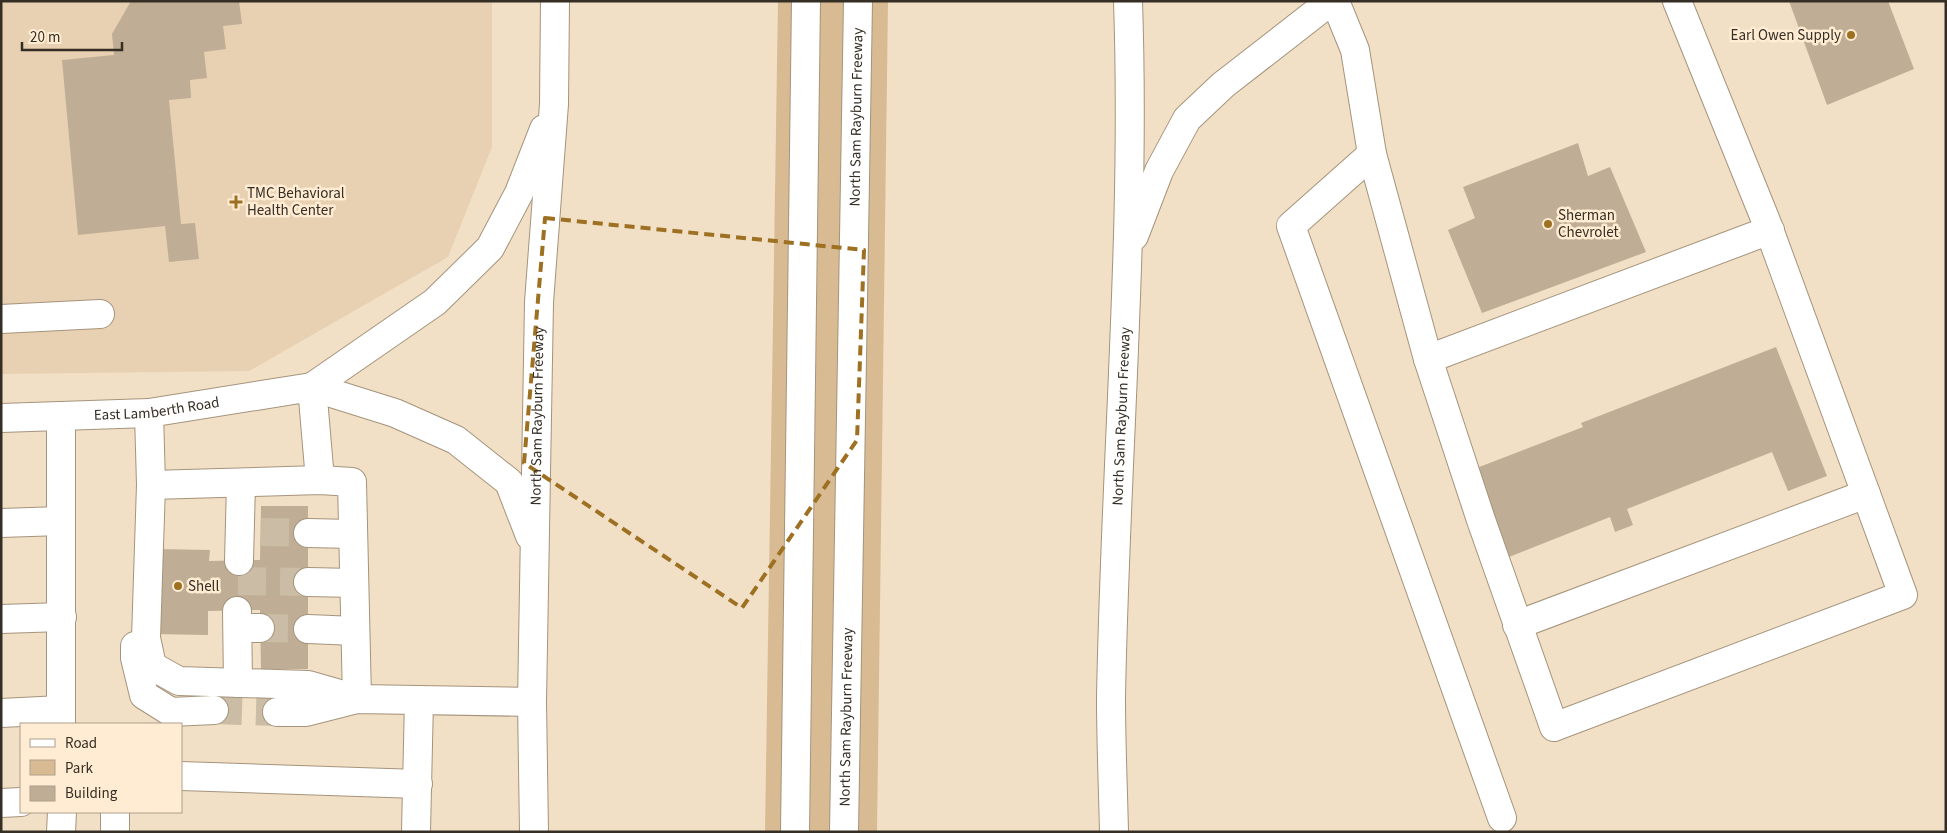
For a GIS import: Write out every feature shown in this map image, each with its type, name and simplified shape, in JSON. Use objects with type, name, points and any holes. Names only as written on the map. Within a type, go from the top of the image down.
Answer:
[{"type":"main road","name":"North Sam Rayburn Freeway","points":[[534,832],[532,702],[539,302],[554,104],[555,1]]},
{"type":"main road","points":[[795,832],[806,1]]},
{"type":"main road","name":"North Sam Rayburn Freeway","points":[[844,832],[858,1]]},
{"type":"main road","name":"North Sam Rayburn Freeway","points":[[1114,832],[1111,699],[1128,254],[1130,76],[1128,1]]},
{"type":"main road","points":[[1128,254],[1159,171],[1187,119],[1223,85],[1332,1]]},
{"type":"main road","points":[[1335,1],[1355,50],[1372,154],[1428,359],[1554,727],[1903,595],[1770,230],[1677,1]]},
{"type":"main road","points":[[312,387],[435,302],[490,248],[519,193],[554,104]]},
{"type":"main road","points":[[1372,154],[1291,226],[1502,818]]},
{"type":"main road","points":[[1428,359],[1770,230]]},
{"type":"main road","points":[[1,319],[100,314]]},
{"type":"main road","points":[[312,387],[320,480]]},
{"type":"main road","points":[[312,387],[395,413],[456,440],[509,482],[535,549]]},
{"type":"main road","name":"East Lamberth Road","points":[[1,418],[149,413],[312,387]]},
{"type":"main road","points":[[149,413],[152,485],[146,638],[152,666],[179,681],[308,685],[357,699],[532,702]]},
{"type":"main road","points":[[1,713],[61,717],[61,416]]},
{"type":"main road","points":[[152,485],[320,480],[352,482],[357,699]]},
{"type":"main road","points":[[239,560],[250,532],[241,483]]},
{"type":"main road","points":[[152,485],[132,546],[135,658],[144,695],[171,712],[214,710]]},
{"type":"main road","points":[[1518,625],[1866,494]]},
{"type":"main road","points":[[1,523],[61,521]]},
{"type":"main road","points":[[308,533],[353,534]]},
{"type":"main road","points":[[308,582],[354,583]]},
{"type":"main road","points":[[1,619],[62,617]]},
{"type":"main road","points":[[238,683],[245,622]]},
{"type":"main road","points":[[308,629],[356,631]]},
{"type":"main road","points":[[277,712],[306,712],[357,699]]},
{"type":"main road","points":[[416,832],[419,700]]},
{"type":"main road","points":[[182,776],[418,784]]},
{"type":"main road","points":[[1,803],[20,802]]},
{"type":"main road","points":[[62,813],[62,832]]},
{"type":"main road","points":[[115,832],[116,813]]},
{"type":"highlighted area","points":[[545,218],[864,250],[857,440],[742,608],[524,463]]},
{"type":"shaded area","name":"TMC Behavioral Health Center","points":[[1,1],[492,1],[492,147],[448,257],[249,371],[1,374]]},
{"type":"green space","points":[[778,1],[888,1],[877,832],[765,832]]},
{"type":"building","points":[[131,1],[239,1],[242,24],[223,26],[226,49],[204,52],[207,78],[190,80],[191,98],[169,100],[181,224],[195,223],[199,259],[169,262],[165,226],[78,235],[62,60],[114,55],[112,34]]},
{"type":"building","name":"Earl Owen Supply","points":[[1789,1],[1888,1],[1914,69],[1827,105]]},
{"type":"building","name":"Sherman Chevrolet","points":[[1578,143],[1588,176],[1610,167],[1646,252],[1482,313],[1448,230],[1475,218],[1463,187]]},
{"type":"building","points":[[1776,347],[1827,476],[1788,491],[1772,452],[1627,509],[1633,525],[1615,532],[1610,517],[1509,557],[1474,469],[1583,427],[1581,423]]},
{"type":"building","name":"Shell","points":[[261,506],[308,506],[308,669],[261,669],[260,610],[208,611],[208,635],[153,634],[155,549],[210,550],[209,561],[260,560]]},
{"type":"tunnel","points":[[261,532],[308,533]]},
{"type":"tunnel","points":[[238,581],[308,582]]},
{"type":"tunnel","points":[[260,628],[308,629]]},
{"type":"tunnel","points":[[214,710],[277,712]]},
{"type":"place","name":"Earl Owen Supply","points":[[1851,35]]},
{"type":"place","name":"TMC Behavioral Health Center","points":[[236,202]]},
{"type":"place","name":"Sherman Chevrolet","points":[[1548,224]]},
{"type":"place","name":"Shell","points":[[178,586]]}]
